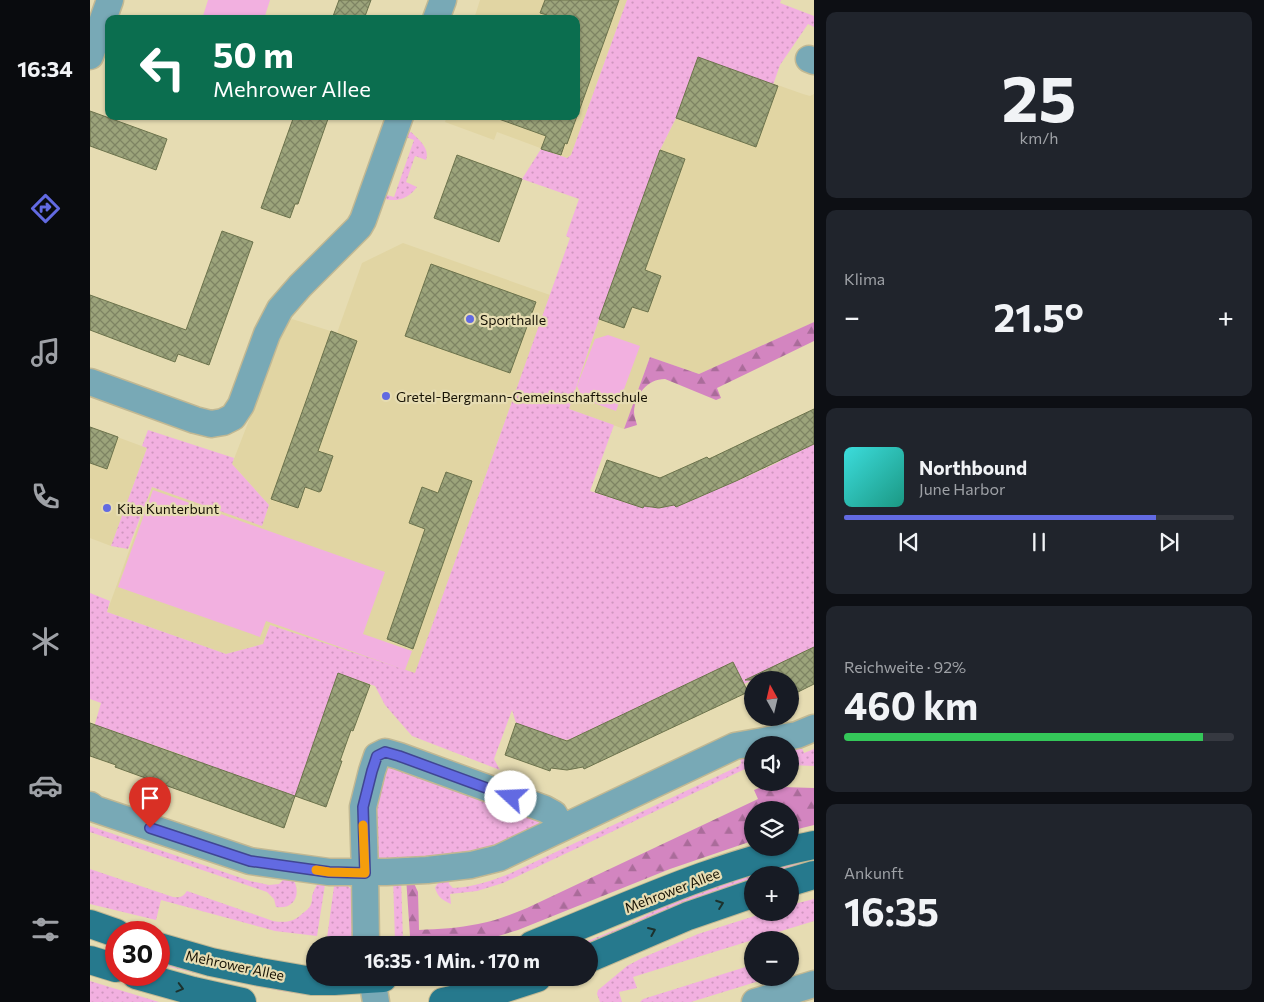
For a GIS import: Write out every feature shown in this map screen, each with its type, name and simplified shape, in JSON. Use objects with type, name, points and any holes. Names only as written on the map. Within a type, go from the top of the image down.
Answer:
[{"type":"main road","name":"Mehrower Allee","points":[[554,936],[707,875],[764,857],[814,845]]},
{"type":"main road","points":[[799,879],[814,875]]},
{"type":"main road","points":[[598,955],[688,916],[744,897]]},
{"type":"main road","points":[[90,924],[105,929]]},
{"type":"main road","name":"Mehrower Allee","points":[[170,950],[210,962],[306,980]]},
{"type":"main road","points":[[90,960],[105,965]]},
{"type":"main road","points":[[170,985],[242,1002]]},
{"type":"main road","points":[[443,1002],[512,986]]},
{"type":"street","points":[[90,56],[110,0]]},
{"type":"street","points":[[437,15],[443,0]]},
{"type":"street","points":[[90,382],[211,424],[233,417],[241,405],[267,334],[280,309],[300,286],[359,227],[363,220],[399,120]]},
{"type":"street","points":[[90,805],[95,809],[250,861],[329,872],[365,873],[427,870],[471,865],[499,858],[735,746],[798,735],[814,728]]},
{"type":"street","points":[[366,936],[363,807],[377,756],[385,752],[399,756],[545,809],[554,814],[561,827]]},
{"type":"street","points":[[755,1002],[789,997],[814,984]]},
{"type":"shaded area","points":[[208,0],[270,0],[265,15],[203,15]]},
{"type":"shaded area","points":[[480,0],[627,0],[571,155],[567,158],[497,132],[494,140],[445,122],[446,120],[580,120],[580,15],[475,15]]},
{"type":"shaded area","points":[[627,0],[781,0],[780,3],[814,16],[814,27],[808,24],[780,65],[773,85],[698,58],[676,118],[660,150],[599,319],[569,409],[614,425],[590,491],[643,508],[644,506],[659,508],[674,505],[676,507],[735,479],[737,481],[781,461],[780,458],[814,444],[814,647],[764,671],[744,671],[744,684],[733,662],[571,739],[563,740],[516,723],[512,710],[494,759],[500,770],[412,736],[385,705],[375,686],[338,673],[295,796],[202,763],[187,761],[188,757],[142,741],[140,745],[126,740],[127,736],[111,730],[94,727],[101,703],[90,699],[90,593],[110,601],[107,612],[226,654],[263,644],[270,625],[415,673],[570,238],[566,236],[579,199],[522,179],[541,149],[567,158],[571,155]]},
{"type":"shaded area","name":"Gretel-Bergmann-Gemeinschaftsschule","points":[[698,57],[803,94],[810,96],[814,94],[814,322],[699,374],[650,357],[624,429],[569,409],[599,319],[660,150],[676,118]]},
{"type":"shaded area","points":[[411,132],[423,144],[427,156],[426,160],[415,156],[406,182],[417,187],[401,199],[382,198],[383,194],[394,197],[414,140],[403,136]]},
{"type":"shaded area","name":"Gretel-Bergmann-Gemeinschaftsschule","points":[[403,243],[550,295],[415,674],[270,625],[263,644],[226,654],[107,612],[152,487],[262,525],[269,505],[232,464],[286,325],[292,319],[337,333],[362,263]]},
{"type":"shaded area","points":[[608,335],[640,346],[616,411],[583,399],[577,386],[595,339]]},
{"type":"shaded area","name":"Kita Kunterbunt","points":[[90,427],[147,448],[111,546],[90,538]]},
{"type":"shaded area","points":[[148,430],[234,458],[232,464],[269,505],[262,526],[152,487],[128,549],[111,546],[147,448],[142,446]]},
{"type":"shaded area","points":[[153,490],[385,572],[363,634],[412,651],[405,670],[266,621],[260,637],[118,587]]},
{"type":"shaded area","points":[[799,743],[804,753],[814,749],[814,766],[799,765]]},
{"type":"shaded area","points":[[739,753],[744,754],[744,769],[503,883],[477,891],[450,894],[451,904],[441,898],[436,891],[435,888],[439,882],[448,877],[449,884],[453,888],[482,883],[509,874],[739,766],[741,763]]},
{"type":"shaded area","points":[[382,761],[540,821],[536,830],[472,856],[380,860],[374,857],[366,822]]},
{"type":"shaded area","points":[[90,826],[250,881],[269,885],[279,884],[284,879],[293,879],[297,890],[295,900],[288,906],[276,907],[274,899],[267,892],[90,832]]},
{"type":"shaded area","points":[[814,854],[814,862],[799,868],[799,866],[775,866]]},
{"type":"shaded area","points":[[90,869],[173,897],[181,897],[187,891],[273,921],[281,922],[293,920],[308,909],[316,887],[322,878],[326,878],[317,936],[275,931],[161,900],[156,920],[90,904]]},
{"type":"shaded area","points":[[744,875],[744,888],[598,942],[598,937],[632,923],[689,892]]},
{"type":"shaded area","points":[[401,876],[403,936],[395,936],[393,877]]},
{"type":"shaded area","points":[[335,879],[353,891],[354,936],[327,936]]},
{"type":"shaded area","points":[[814,899],[814,921],[782,931],[744,931],[744,943],[633,977],[637,988],[619,992],[622,1002],[600,1002],[597,994],[598,990],[627,966],[642,958],[698,934],[744,919],[744,921],[799,921],[799,903]]},
{"type":"shaded area","points":[[170,959],[307,988],[307,995],[270,989],[170,967]]},
{"type":"shaded area","points":[[744,967],[744,986],[691,1002],[640,1002],[643,999]]},
{"type":"shaded area","points":[[90,981],[159,1002],[90,1002]]},
{"type":"green space","points":[[814,322],[814,341],[717,388],[721,398],[716,400],[665,379],[653,382],[643,389],[637,400],[634,412],[637,425],[624,429],[650,357],[699,374]]},
{"type":"green space","points":[[799,788],[814,788],[814,825],[799,829],[799,801],[754,801],[758,799],[754,791],[799,791]]},
{"type":"green space","points":[[744,806],[744,844],[670,869],[518,930],[498,936],[410,936],[406,877],[412,879],[418,892],[419,930],[478,924],[527,908]]},
{"type":"building","points":[[339,0],[371,0],[365,15],[333,15]]},
{"type":"building","points":[[545,0],[619,0],[580,108],[580,15],[547,15],[540,13]]},
{"type":"building","points":[[698,57],[778,86],[756,147],[676,118]]},
{"type":"building","points":[[90,111],[105,116],[105,120],[115,120],[167,139],[156,170],[90,146]]},
{"type":"building","points":[[293,120],[328,120],[298,204],[295,204],[290,218],[261,208]]},
{"type":"building","points":[[502,120],[576,120],[561,155],[541,149],[546,136]]},
{"type":"building","points":[[660,150],[685,159],[645,270],[661,276],[648,312],[632,307],[624,328],[599,319]]},
{"type":"building","points":[[457,155],[522,179],[499,242],[434,218]]},
{"type":"building","points":[[222,231],[253,242],[209,365],[178,354],[175,362],[90,330],[90,295],[186,330]]},
{"type":"building","name":"Sporthalle","points":[[431,264],[536,302],[510,373],[405,336]]},
{"type":"building","points":[[331,331],[357,341],[318,451],[333,456],[321,491],[305,487],[298,508],[271,499]]},
{"type":"building","points":[[814,409],[814,444],[676,507],[674,505],[659,508],[644,506],[643,508],[595,492],[607,460],[660,478],[707,457],[709,459]]},
{"type":"building","points":[[90,427],[118,437],[107,469],[90,463]]},
{"type":"building","points":[[446,472],[472,481],[413,649],[387,639],[425,529],[409,523],[422,487],[438,493]]},
{"type":"building","points":[[814,647],[814,684],[799,692],[799,671],[764,671]]},
{"type":"building","points":[[733,662],[744,684],[744,694],[584,769],[583,767],[567,770],[551,768],[550,771],[505,755],[516,723],[567,741]]},
{"type":"building","points":[[338,673],[370,685],[353,731],[351,730],[326,807],[295,796]]},
{"type":"building","points":[[90,723],[295,796],[284,828],[115,767],[116,765],[90,756]]},
{"type":"slow traffic","points":[[316,870],[365,873],[363,825]]},
{"type":"place","name":"Sporthalle","points":[[470,319]]},
{"type":"place","name":"Gretel-Bergmann-Gemeinschaftsschule","points":[[386,396]]},
{"type":"place","name":"Kita Kunterbunt","points":[[107,508]]},
{"type":"route","points":[[150,828],[250,861],[329,872],[365,873],[363,807],[377,756],[385,752],[399,756],[511,797]]}]
